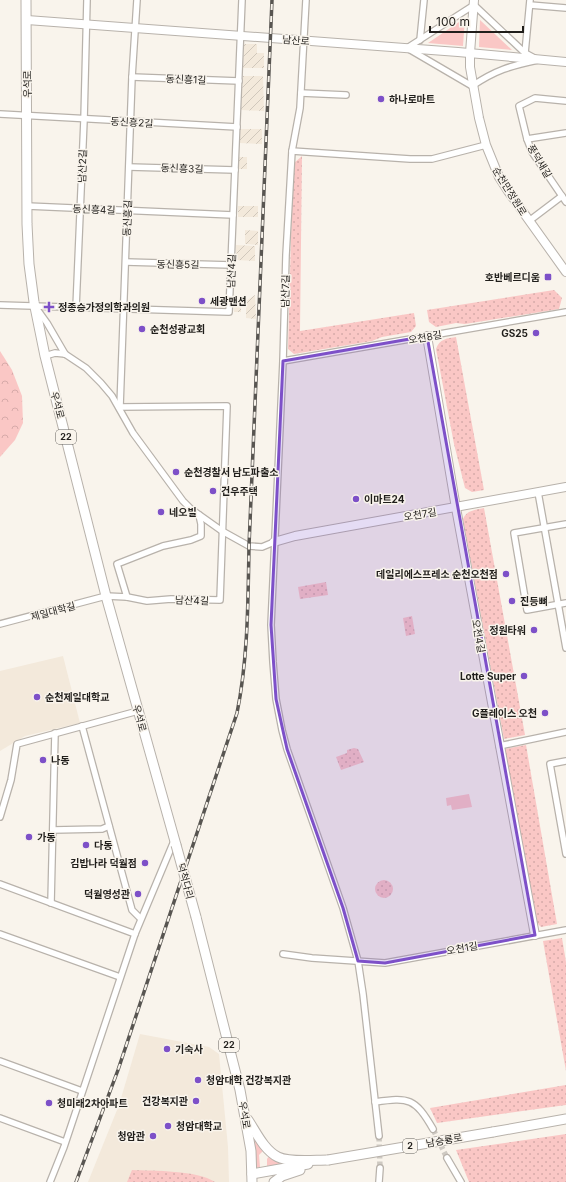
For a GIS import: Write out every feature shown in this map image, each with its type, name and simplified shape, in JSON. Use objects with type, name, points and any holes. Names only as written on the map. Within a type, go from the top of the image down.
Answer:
[{"type":"main road","name":"우석로","points":[[26,0],[27,206],[29,264],[35,307],[45,356],[106,596],[175,843]]},
{"type":"main road","name":"덕척다리","points":[[175,843],[196,917]]},
{"type":"main road","name":"우석로","points":[[196,917],[236,1068],[251,1151],[252,1178]]},
{"type":"main road","points":[[245,1117],[266,1147],[277,1156],[285,1159],[328,1160]]},
{"type":"main road","name":"남승룡로","points":[[252,1178],[328,1160],[566,1119]]},
{"type":"main road","points":[[274,1182],[282,1176],[328,1160]]},
{"type":"street","name":"남산2길","points":[[76,308],[84,120],[87,0]]},
{"type":"street","name":"동신흥길","points":[[120,407],[136,0]]},
{"type":"street","name":"남산4길","points":[[0,305],[124,310],[229,312],[242,0]]},
{"type":"street","name":"남산7길","points":[[306,0],[301,93],[299,118],[292,151],[286,255],[283,361],[274,542],[272,640],[273,669],[278,714],[287,749],[343,908],[358,961],[379,1136]]},
{"type":"street","points":[[420,40],[424,0]]},
{"type":"street","points":[[474,2],[525,53],[538,60],[511,66],[491,74],[472,86],[407,48],[474,2]]},
{"type":"street","name":"순천만정원로","points":[[474,2],[470,53],[472,86],[486,145],[499,177],[566,272]]},
{"type":"street","points":[[525,53],[530,2],[566,8]]},
{"type":"street","name":"남산로","points":[[27,20],[407,48],[566,62]]},
{"type":"street","name":"동신흥1길","points":[[132,77],[239,81]]},
{"type":"street","points":[[301,93],[346,95]]},
{"type":"street","name":"풍덕새길","points":[[566,101],[534,98],[519,106],[527,139],[532,152],[566,202]]},
{"type":"street","name":"동신흥2길","points":[[0,114],[84,120],[237,127]]},
{"type":"street","name":"풍덕새길","points":[[527,139],[566,133]]},
{"type":"street","points":[[292,151],[410,159],[432,159],[486,145]]},
{"type":"street","name":"동신흥3길","points":[[129,167],[235,170]]},
{"type":"street","points":[[529,221],[562,196]]},
{"type":"street","name":"동신흥4길","points":[[27,206],[233,215]]},
{"type":"street","name":"동신흥5길","points":[[126,262],[231,265]]},
{"type":"street","points":[[35,307],[47,322],[65,354],[86,368],[112,396],[120,407],[133,433],[191,509],[222,531],[249,546],[262,546],[274,542]]},
{"type":"street","name":"오천8길","points":[[283,361],[566,312]]},
{"type":"street","name":"오천4길","points":[[427,336],[456,508],[534,935]]},
{"type":"street","points":[[45,356],[55,353],[65,354]]},
{"type":"street","name":"남산4길","points":[[120,407],[228,406],[220,600],[171,599],[147,601],[127,597]]},
{"type":"street","name":"오천7길","points":[[274,542],[295,536],[566,487]]},
{"type":"street","points":[[538,492],[566,648]]},
{"type":"street","points":[[127,597],[117,564],[163,546],[191,540],[200,536],[201,524],[199,515]]},
{"type":"street","points":[[566,524],[514,533],[527,610],[566,603]]},
{"type":"street","name":"제일대학길","points":[[0,624],[106,596],[127,597]]},
{"type":"street","points":[[0,817],[9,790],[18,744],[138,711]]},
{"type":"street","points":[[82,726],[132,910],[140,918]]},
{"type":"street","points":[[499,746],[566,732]]},
{"type":"street","points":[[51,903],[55,733]]},
{"type":"street","points":[[566,761],[550,764],[566,854]]},
{"type":"street","points":[[53,830],[102,829],[109,826]]},
{"type":"street","points":[[50,1182],[82,1092],[134,934],[175,843]]},
{"type":"street","points":[[0,884],[134,934]]},
{"type":"street","name":"오천1길","points":[[283,954],[312,958],[385,963],[566,930]]},
{"type":"street","points":[[0,934],[120,977]]},
{"type":"street","points":[[0,1061],[82,1092]]},
{"type":"street","points":[[375,1102],[394,1099],[410,1101],[424,1115],[432,1129]]},
{"type":"street","points":[[0,1118],[65,1142]]},
{"type":"street","points":[[448,1158],[461,1182]]},
{"type":"street","points":[[378,1182],[380,1168]]},
{"type":"highlighted area","points":[[427,336],[535,935],[385,963],[358,961],[343,908],[287,749],[276,699],[271,625],[283,361]]},
{"type":"shaded area","points":[[244,44],[257,44],[257,53],[264,53],[264,68],[243,68]]},
{"type":"shaded area","points":[[243,76],[263,76],[264,111],[241,110]]},
{"type":"shaded area","points":[[240,129],[262,129],[262,144],[239,143]]},
{"type":"shaded area","points":[[239,157],[247,157],[247,169],[238,169]]},
{"type":"shaded area","points":[[238,206],[258,206],[258,217],[238,217]]},
{"type":"shaded area","points":[[245,230],[258,231],[258,245],[245,244]]},
{"type":"shaded area","points":[[236,245],[255,246],[255,261],[236,260]]},
{"type":"shaded area","points":[[255,295],[256,319],[246,318],[246,301]]},
{"type":"shaded area","points":[[234,301],[241,301],[241,312],[234,312]]},
{"type":"shaded area","name":"순천제일대학교","points":[[63,656],[80,723],[25,736],[0,751],[0,671]]},
{"type":"shaded area","name":"청암대학교","points":[[140,1034],[209,1047],[219,1054],[228,1147],[229,1182],[88,1182],[119,1105]]},
{"type":"green space","points":[[465,18],[463,46],[428,43]]},
{"type":"green space","points":[[480,20],[512,50],[479,47]]},
{"type":"green space","points":[[302,156],[300,331],[414,313],[416,326],[411,332],[382,337],[372,341],[294,354],[288,349],[293,164]]},
{"type":"green space","points":[[554,290],[562,298],[559,309],[465,324],[456,323],[436,327],[429,322],[427,310]]},
{"type":"green space","points":[[456,337],[484,490],[472,492],[465,488],[454,444],[436,349],[442,341]]},
{"type":"green space","points":[[0,351],[12,370],[22,396],[23,423],[15,440],[0,457]]},
{"type":"green space","points":[[484,508],[525,735],[504,739],[463,519],[469,512]]},
{"type":"green space","points":[[326,582],[328,595],[300,599],[298,587]]},
{"type":"green space","points":[[412,616],[415,634],[406,636],[403,618]]},
{"type":"green space","points":[[526,745],[557,924],[541,927],[535,921],[504,749]]},
{"type":"green space","points":[[354,748],[358,749],[364,762],[341,770],[336,757],[347,753],[347,750]]},
{"type":"green space","points":[[469,794],[472,807],[452,810],[451,805],[447,806],[446,798]]},
{"type":"green space","points":[[380,880],[388,880],[393,885],[391,896],[388,898],[380,898],[375,893],[375,885]]},
{"type":"green space","points":[[562,938],[566,962],[566,1071],[543,941]]},
{"type":"green space","points":[[566,1085],[566,1105],[437,1123],[430,1108]]},
{"type":"green space","points":[[566,1134],[566,1182],[469,1182],[456,1150]]},
{"type":"green space","points":[[253,1137],[263,1151],[259,1155],[260,1167],[256,1168]]},
{"type":"green space","points":[[269,1156],[281,1162],[290,1163],[267,1166],[267,1159]]},
{"type":"green space","points":[[132,1170],[187,1173],[198,1175],[215,1182],[127,1182]]},
{"type":"tunnel","points":[[433,1129],[447,1158]]},
{"type":"tunnel","points":[[379,1136],[380,1168]]},
{"type":"railway","points":[[76,1182],[118,1070],[237,713],[241,693],[247,630],[249,546],[272,0]]},
{"type":"place","name":"하나로마트","points":[[381,99]]},
{"type":"place","name":"호반베르디움","points":[[548,277]]},
{"type":"place","name":"세광맨션","points":[[202,301]]},
{"type":"place","name":"정종승가정의학과의원","points":[[49,307]]},
{"type":"place","name":"순천성광교회","points":[[142,329]]},
{"type":"place","name":"GS25","points":[[536,333]]},
{"type":"place","name":"순천경찰서 남도파출소","points":[[176,472]]},
{"type":"place","name":"건우주택","points":[[213,491]]},
{"type":"place","name":"이마트24","points":[[356,499]]},
{"type":"place","name":"네오빌","points":[[161,512]]},
{"type":"place","name":"데일리에스프레소 순천오천점","points":[[506,574]]},
{"type":"place","name":"진등뼈","points":[[512,601]]},
{"type":"place","name":"정원타워","points":[[534,630]]},
{"type":"place","name":"Lotte Super","points":[[524,676]]},
{"type":"place","name":"순천제일대학교","points":[[37,697]]},
{"type":"place","name":"G플레이스 오천","points":[[545,713]]},
{"type":"place","name":"나동","points":[[43,760]]},
{"type":"place","name":"가동","points":[[29,837]]},
{"type":"place","name":"다동","points":[[86,845]]},
{"type":"place","name":"김밥나라 덕월점","points":[[145,863]]},
{"type":"place","name":"덕월영성관","points":[[138,894]]},
{"type":"place","name":"기숙사","points":[[167,1049]]},
{"type":"place","name":"청암대학 건강복지관","points":[[198,1080]]},
{"type":"place","name":"건강복지관","points":[[196,1101]]},
{"type":"place","name":"청미래2차아파트","points":[[49,1103]]},
{"type":"place","name":"청암대학교","points":[[168,1126]]},
{"type":"place","name":"청암관","points":[[153,1136]]}]
